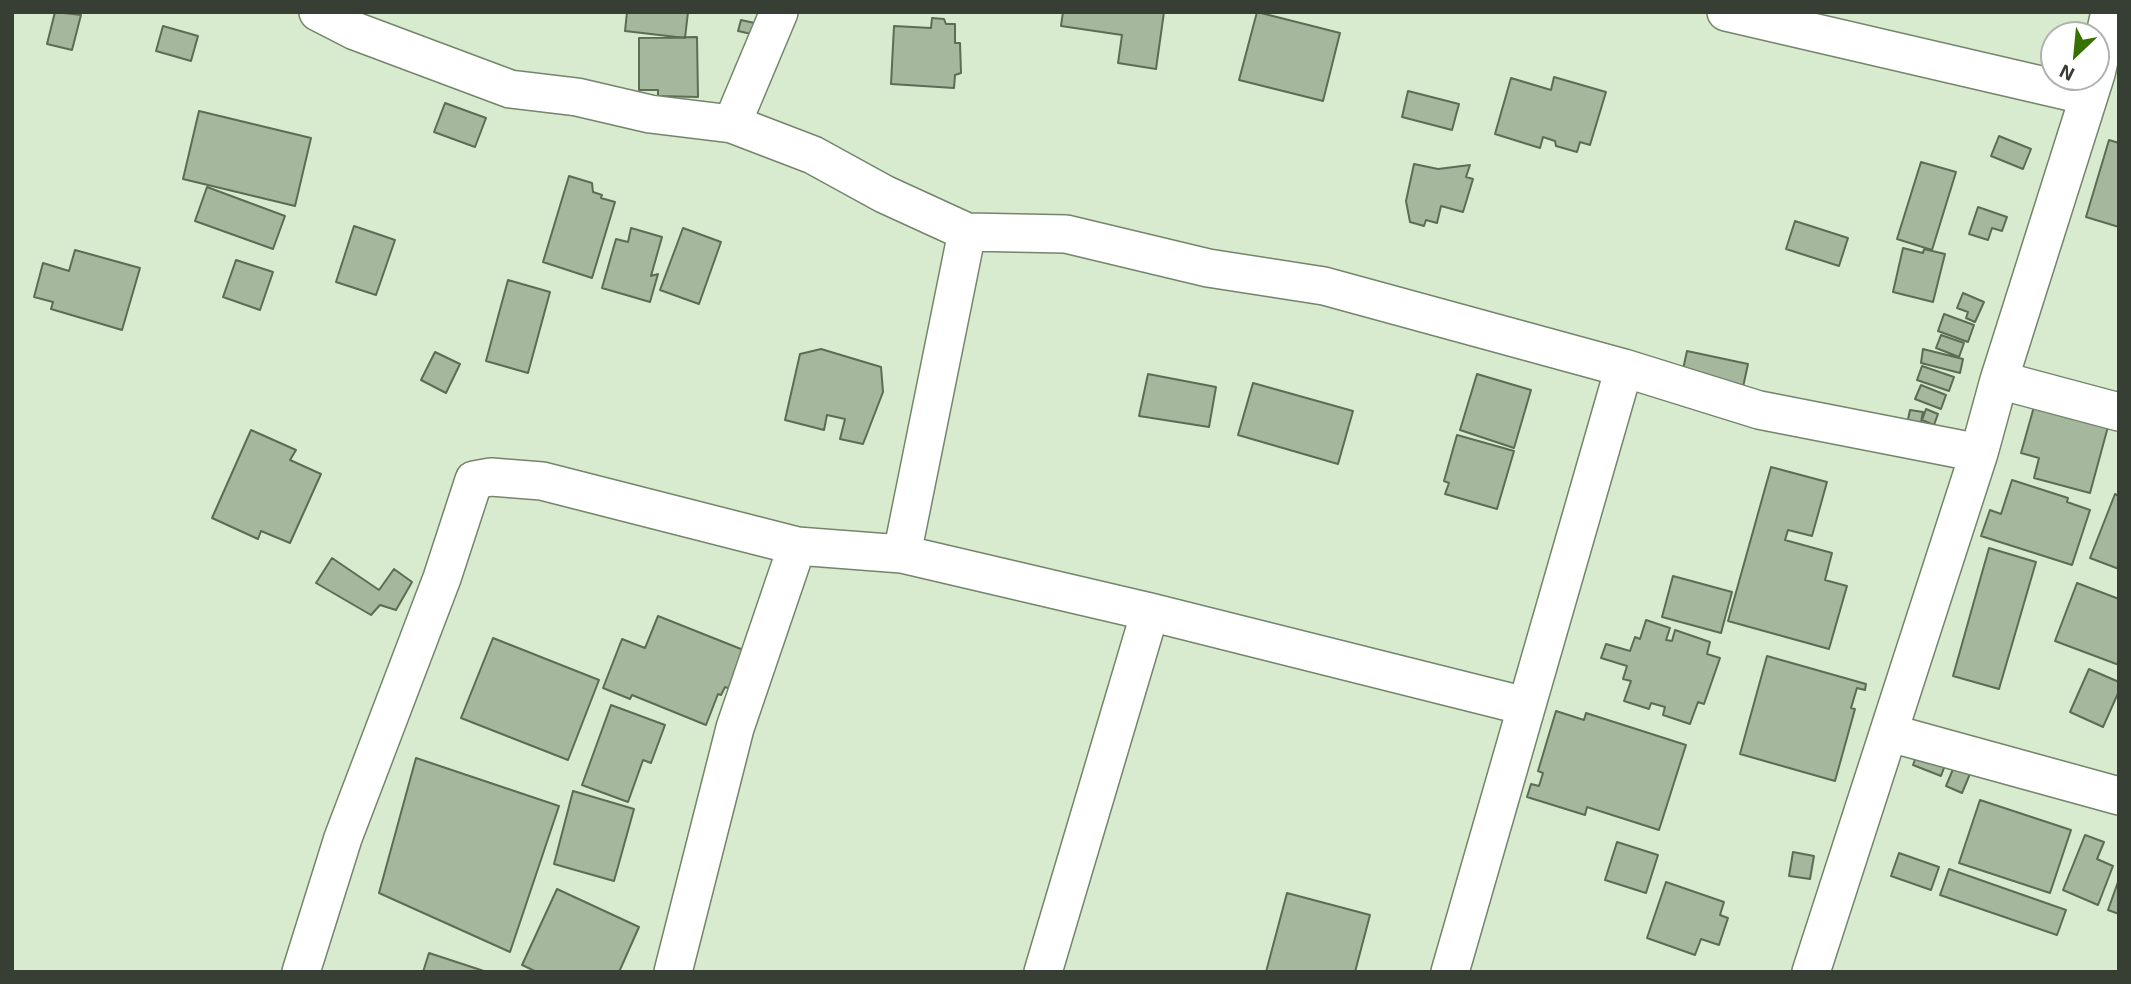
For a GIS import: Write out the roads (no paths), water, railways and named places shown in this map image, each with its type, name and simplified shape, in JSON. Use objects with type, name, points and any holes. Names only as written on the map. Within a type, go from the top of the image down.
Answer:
[{"type":"street","points":[[318,12],[355,31],[510,89],[578,97],[650,114],[732,124],[813,155],[884,194],[967,232],[1066,233],[1208,268],[1324,286],[1625,368],[1759,410],[1979,453]]},
{"type":"street","points":[[732,124],[779,12]]},
{"type":"street","points":[[1726,12],[2040,72]]},
{"type":"street","points":[[1811,972],[1979,453],[1999,380],[2090,91]]},
{"type":"street","points":[[902,554],[967,232]]},
{"type":"street","points":[[1450,972],[1625,368]]},
{"type":"street","points":[[1999,380],[2119,412]]},
{"type":"street","points":[[301,972],[343,838],[442,578],[474,480],[491,477],[542,481],[797,547],[902,554],[1150,612],[1525,706]]},
{"type":"street","points":[[673,972],[735,728],[797,547]]},
{"type":"street","points":[[1044,972],[1150,612]]},
{"type":"street","points":[[1890,733],[2119,796]]}]
